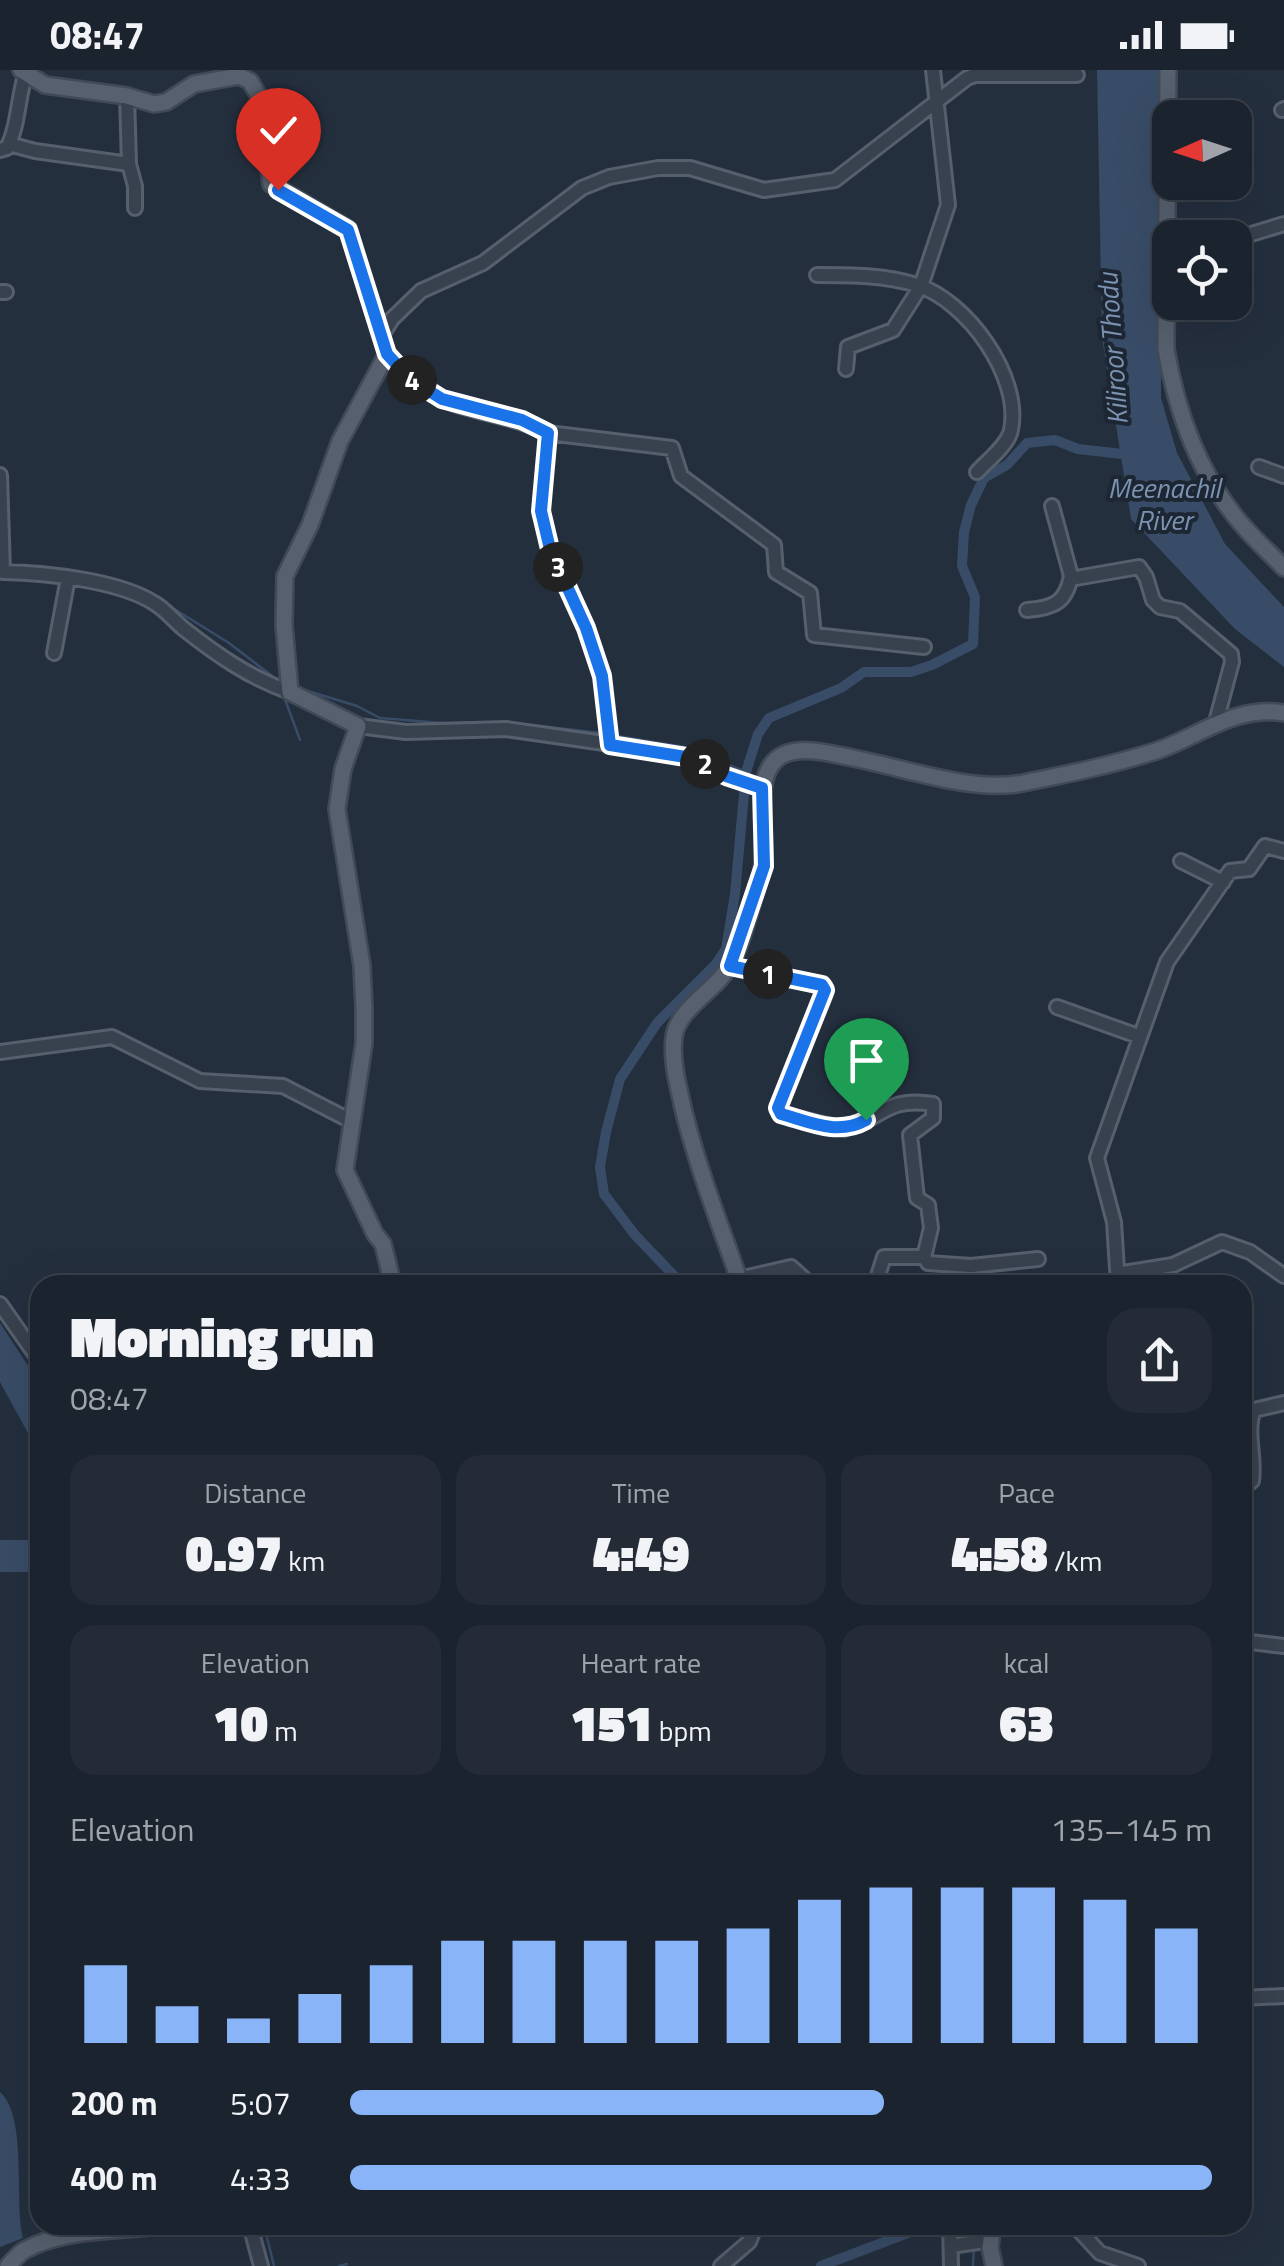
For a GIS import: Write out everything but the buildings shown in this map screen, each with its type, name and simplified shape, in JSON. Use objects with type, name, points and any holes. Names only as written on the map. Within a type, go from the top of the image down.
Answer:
[{"type":"main road","points":[[1168,70],[1168,220]]},
{"type":"main road","points":[[23,73],[45,85],[128,96],[154,104],[166,102],[194,84],[239,76],[250,81],[260,98],[271,184],[348,230],[382,335],[387,354],[340,441],[310,525],[285,576],[283,603],[287,688],[358,726],[343,769],[337,809],[362,966],[364,1042],[345,1170],[374,1234],[383,1244],[391,1275]]},
{"type":"main road","points":[[1167,320],[1166,350],[1188,438],[1242,525],[1284,568]]},
{"type":"main road","points":[[737,1275],[698,1166],[680,1097],[674,1034],[686,1013],[730,966],[764,866],[757,786],[778,759],[806,751],[916,770],[968,784],[1008,786],[1099,768],[1161,749],[1216,722],[1264,711],[1284,713]]},
{"type":"main road","points":[[8,2266],[24,2250],[76,2235]]},
{"type":"main road","points":[[992,2235],[994,2266]]},
{"type":"street","points":[[846,369],[848,346],[893,330],[921,286],[948,205],[934,70]]},
{"type":"street","points":[[23,73],[4,147],[129,164]]},
{"type":"street","points":[[382,335],[392,319],[422,291],[483,263],[582,188],[609,177],[658,168],[690,168],[764,190],[834,180],[939,98],[975,75],[1077,75]]},
{"type":"street","points":[[128,96],[134,208]]},
{"type":"street","points":[[1252,233],[1284,224]]},
{"type":"street","points":[[818,275],[870,275],[921,286],[948,300],[967,317],[990,347],[1013,403],[1010,435],[978,472]]},
{"type":"street","points":[[387,354],[410,379],[442,399],[522,420],[548,433],[672,448],[681,476],[774,545],[776,572],[810,593],[814,635],[924,647]]},
{"type":"street","points":[[548,433],[541,511],[550,549],[586,628],[602,676],[610,745]]},
{"type":"street","points":[[1259,467],[1284,476]]},
{"type":"street","points":[[0,475],[1,572],[40,573],[134,594],[156,604],[215,654],[246,673],[287,688]]},
{"type":"street","points":[[1027,610],[1048,608],[1060,602],[1068,590],[1071,576],[1052,506]]},
{"type":"street","points":[[1071,576],[1139,566],[1153,600],[1160,607],[1180,611],[1231,654],[1216,722]]},
{"type":"street","points":[[54,653],[68,578]]},
{"type":"street","points":[[358,726],[406,732],[506,729],[692,758],[726,776],[757,786]]},
{"type":"street","points":[[1117,1275],[1114,1222],[1097,1158],[1167,962],[1230,870],[1249,869],[1265,846],[1284,851]]},
{"type":"street","points":[[1181,861],[1223,882]]},
{"type":"street","points":[[730,966],[824,986],[778,1108],[781,1114],[844,1129],[891,1104],[932,1104],[933,1118],[910,1135],[917,1198],[928,1205],[930,1228],[924,1257],[928,1263],[971,1266],[1038,1260]]},
{"type":"street","points":[[1057,1007],[1138,1036]]},
{"type":"street","points":[[0,1052],[112,1036],[200,1080],[283,1086],[351,1121]]},
{"type":"street","points":[[1134,1275],[1172,1264],[1222,1242],[1250,1252],[1284,1276]]},
{"type":"street","points":[[877,1275],[884,1257],[924,1257]]},
{"type":"street","points":[[762,1275],[790,1266],[800,1275]]},
{"type":"street","points":[[0,1304],[30,1347]]},
{"type":"street","points":[[1252,1414],[1254,1410],[1284,1404]]},
{"type":"street","points":[[1252,1437],[1252,1482]]},
{"type":"street","points":[[1252,1642],[1284,1646]]},
{"type":"street","points":[[1252,1998],[1284,1996]]},
{"type":"street","points":[[253,2235],[261,2266]]},
{"type":"street","points":[[721,2266],[751,2235]]},
{"type":"street","points":[[950,2235],[951,2266]]},
{"type":"street","points":[[951,2246],[983,2235]]},
{"type":"street","points":[[1083,2235],[1100,2253],[1138,2266]]},
{"type":"water","name":"Meenachil River","points":[[1097,70],[1160,70],[1160,100],[1152,100],[1152,200],[1160,200],[1160,220],[1152,220],[1152,320],[1161,320],[1161,398],[1177,453],[1225,544],[1284,607],[1284,667],[1235,629],[1131,519],[1102,338]]},
{"type":"water","points":[[0,1323],[30,1369],[30,1437],[0,1382]]},
{"type":"water","points":[[0,1540],[30,1540],[30,1572],[0,1572]]},
{"type":"water","points":[[0,2092],[14,2120],[23,2238],[0,2247]]},
{"type":"waterway","points":[[673,1275],[635,1235],[604,1194],[600,1167],[620,1079],[657,1023],[726,949],[746,772],[758,734],[769,718],[841,688],[864,672],[911,672],[973,644],[975,597],[962,566],[971,505],[984,478],[1007,465],[1027,443],[1055,440],[1078,449],[1131,455]]},
{"type":"waterway","points":[[163,602],[229,643],[280,682]]},
{"type":"waterway","points":[[298,688],[357,706],[380,718],[442,723],[505,722],[600,733]]},
{"type":"waterway","points":[[283,694],[300,740]]},
{"type":"waterway","points":[[617,736],[685,747],[746,772]]},
{"type":"waterway","points":[[266,2235],[274,2266]]},
{"type":"waterway","points":[[821,2266],[903,2235]]},
{"type":"waterway","points":[[973,2266],[974,2246]]},
{"type":"waterway","points":[[339,2266],[347,2264]]},
{"type":"route","points":[[278,190],[348,230],[387,354],[410,379],[442,399],[522,420],[548,433],[541,511],[550,549],[586,628],[602,676],[610,745],[692,758],[726,776],[762,788],[764,866],[730,966],[822,985],[825,990],[778,1108],[781,1114],[833,1128],[854,1127],[866,1120]]},
{"type":"water label","name":"Kiliroor Thodu","points":[[1112,349]]}]
